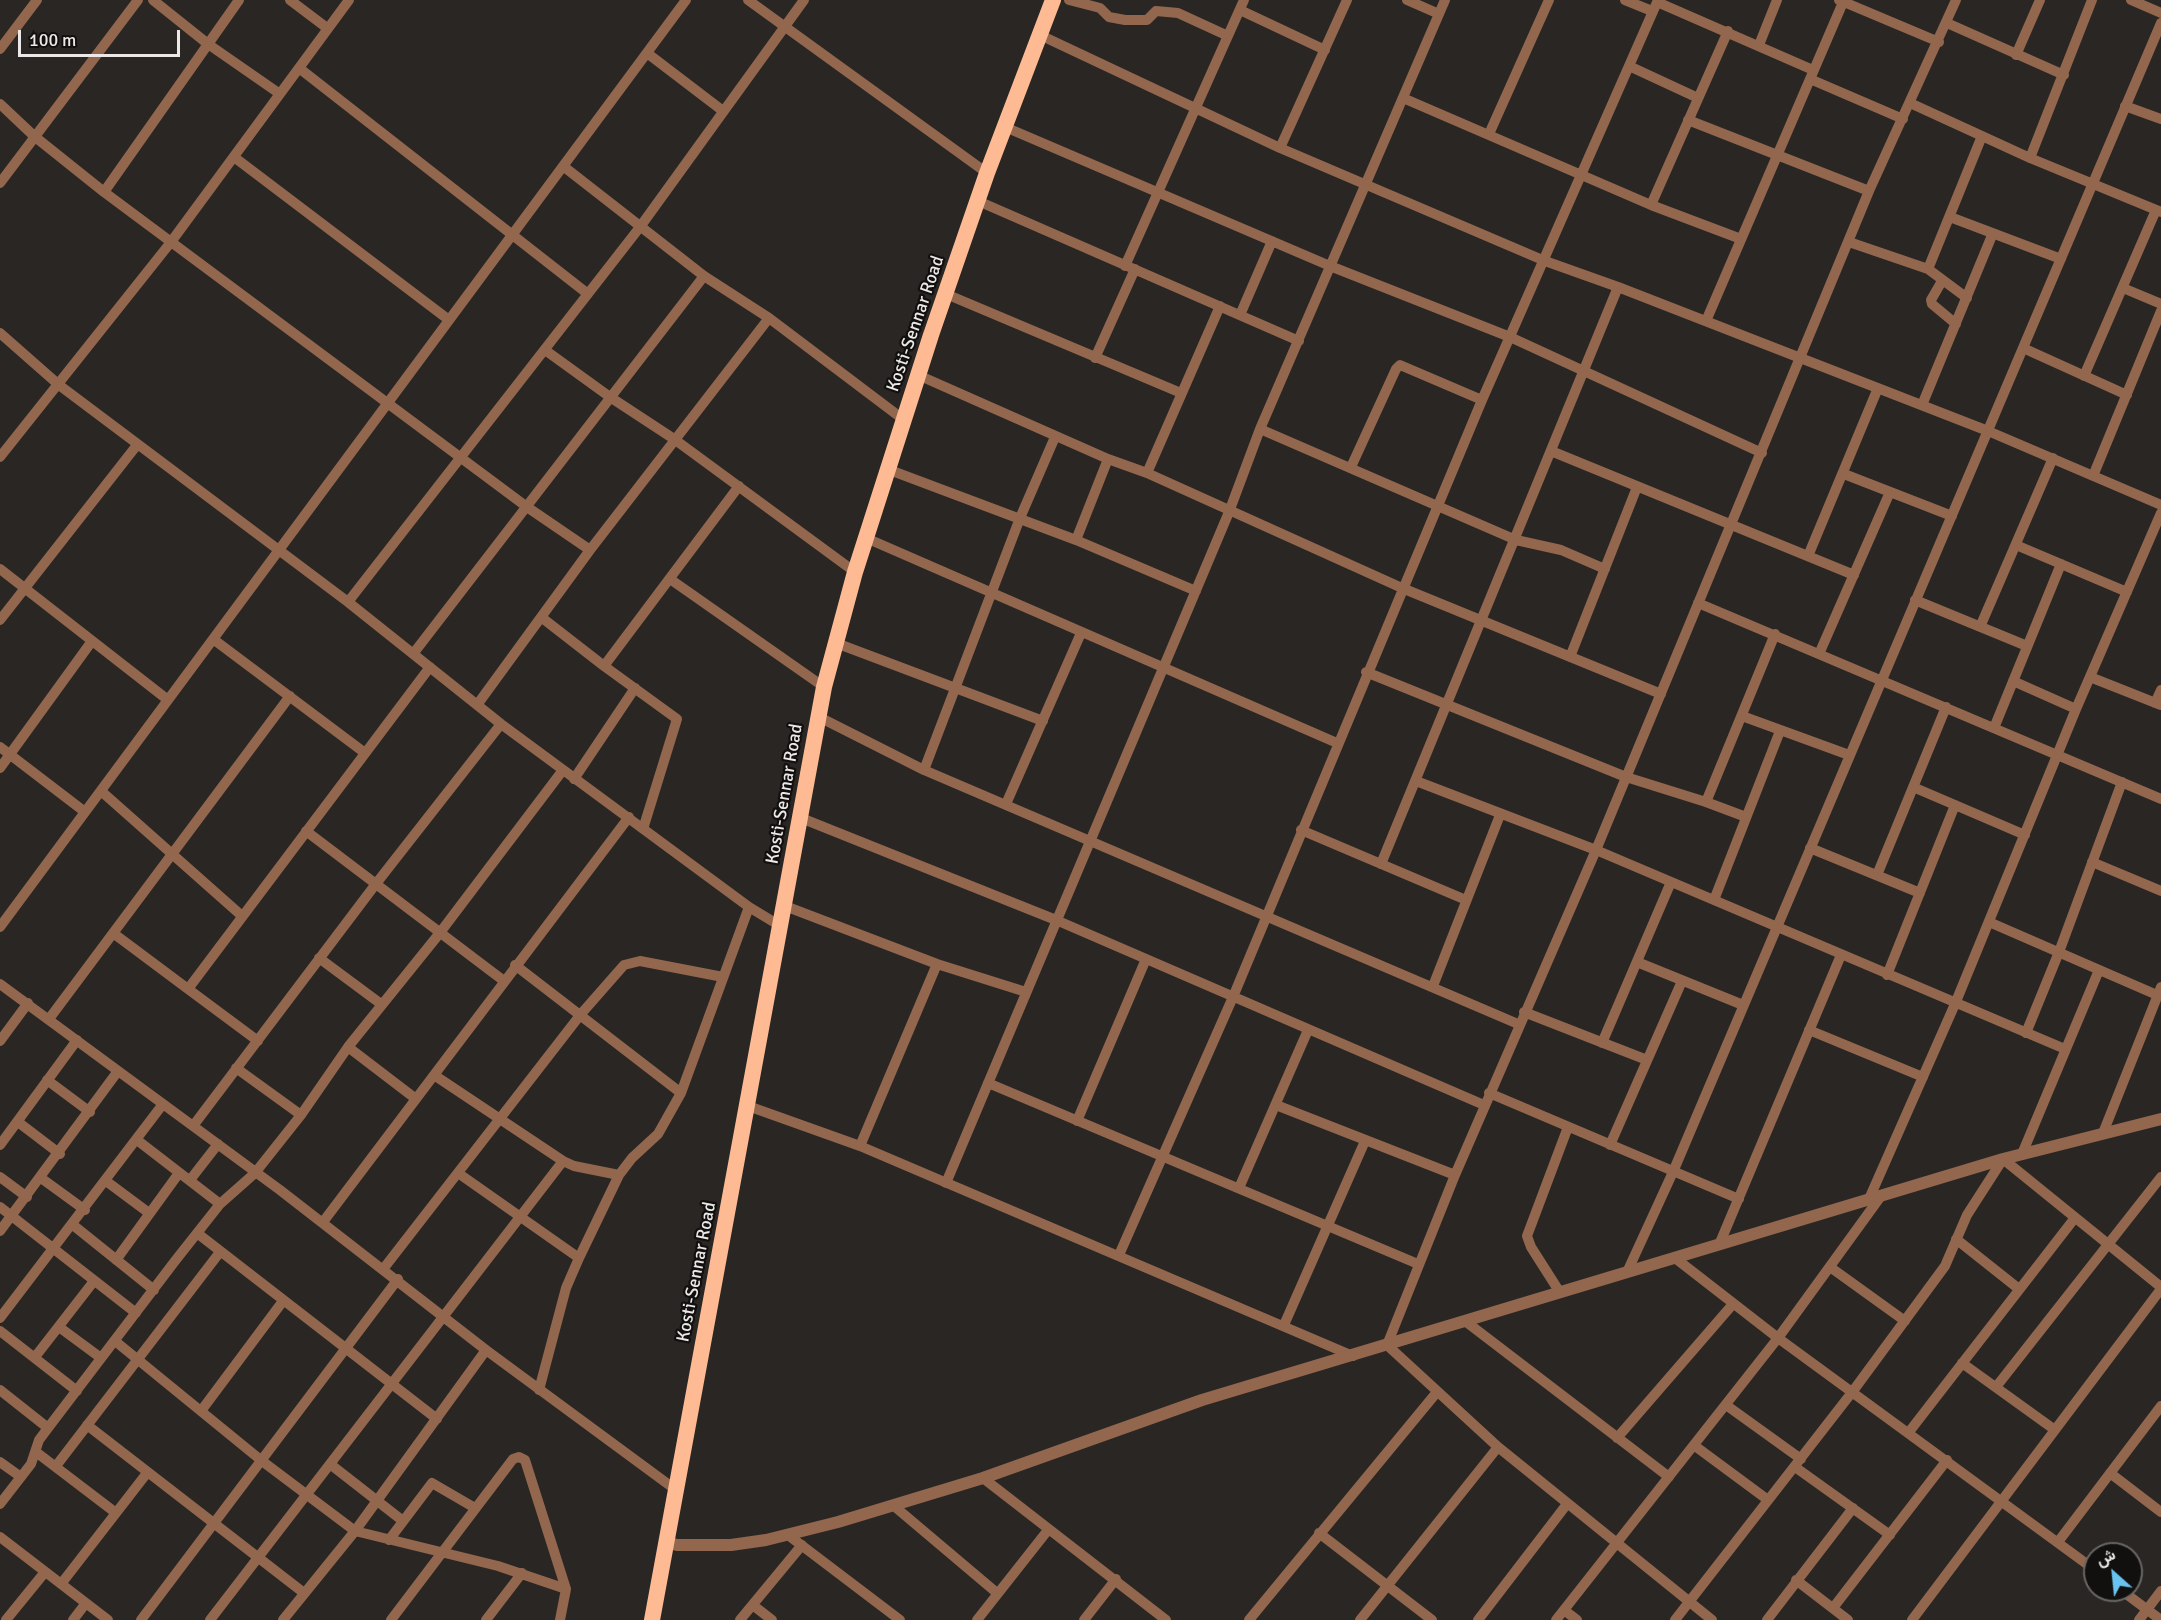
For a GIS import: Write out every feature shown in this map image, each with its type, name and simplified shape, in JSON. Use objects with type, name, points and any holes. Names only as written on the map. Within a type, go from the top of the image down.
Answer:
[{"type":"highway","name":"Kosti-Sennar Road","points":[[652,1620],[782,927],[824,687],[855,572],[918,375],[987,173],[1053,0]]},
{"type":"street","points":[[0,49],[37,0]]},
{"type":"street","points":[[0,183],[138,0]]},
{"type":"street","points":[[153,0],[208,44],[280,94]]},
{"type":"street","points":[[104,192],[239,0]]},
{"type":"street","points":[[290,0],[327,28]]},
{"type":"street","points":[[0,457],[171,243],[349,0]]},
{"type":"street","points":[[0,927],[686,0]]},
{"type":"street","points":[[748,0],[987,173]]},
{"type":"street","points":[[348,602],[640,226],[804,0]]},
{"type":"street","points":[[1069,0],[1100,8],[1109,17],[1125,20],[1147,20],[1156,11],[1178,13],[1228,36]]},
{"type":"street","points":[[1280,148],[1347,0]]},
{"type":"street","points":[[1407,0],[1439,14]]},
{"type":"street","points":[[946,1183],[1089,839],[1229,512],[1260,429],[1445,0]]},
{"type":"street","points":[[1489,134],[1550,0]]},
{"type":"street","points":[[1625,0],[1656,4],[1728,31],[1903,119]]},
{"type":"street","points":[[1759,45],[1777,0]]},
{"type":"street","points":[[1387,1346],[1418,1264],[1489,1093],[1596,850],[1802,358],[1869,191],[1939,42],[1956,0]]},
{"type":"street","points":[[2016,55],[2040,0]]},
{"type":"street","points":[[2030,158],[2092,0]]},
{"type":"street","points":[[2131,0],[2161,13]]},
{"type":"street","points":[[1706,321],[1842,1],[1939,42]]},
{"type":"street","points":[[1119,1255],[1233,997],[1265,914],[1482,400],[1656,4]]},
{"type":"street","points":[[1095,358],[1158,191],[1242,5],[1325,50]]},
{"type":"street","points":[[1947,22],[2064,75]]},
{"type":"street","points":[[1628,1270],[1673,1172],[2161,23]]},
{"type":"street","points":[[1651,205],[1728,31]]},
{"type":"street","points":[[1040,35],[1280,148],[1545,261],[1618,287],[1988,431],[2161,505]]},
{"type":"street","points":[[647,53],[723,111]]},
{"type":"street","points":[[1629,66],[1698,98]]},
{"type":"street","points":[[299,68],[588,294]]},
{"type":"street","points":[[1403,98],[1651,205],[1742,239]]},
{"type":"street","points":[[1910,103],[2030,158],[2159,211],[2084,376]]},
{"type":"street","points":[[0,104],[34,136],[171,243],[527,507],[590,550]]},
{"type":"street","points":[[2126,106],[2161,119]]},
{"type":"street","points":[[1688,120],[1869,191]]},
{"type":"street","points":[[1005,127],[1330,266],[1510,337],[1762,453]]},
{"type":"street","points":[[1928,269],[1982,136]]},
{"type":"street","points":[[234,157],[449,320]]},
{"type":"street","points":[[563,166],[704,276],[769,318],[904,420]]},
{"type":"street","points":[[978,201],[1299,341]]},
{"type":"street","points":[[1950,217],[2061,260]]},
{"type":"street","points":[[1922,405],[1994,233]]},
{"type":"street","points":[[1240,315],[1272,241]]},
{"type":"street","points":[[1849,242],[1928,269],[1967,298]]},
{"type":"street","points":[[414,654],[704,276]]},
{"type":"street","points":[[1942,281],[1931,300],[1932,304],[1956,324]]},
{"type":"street","points":[[1380,864],[1516,540],[1618,287]]},
{"type":"street","points":[[2123,288],[2161,304]]},
{"type":"street","points":[[946,294],[1181,393]]},
{"type":"street","points":[[1147,473],[1220,306]]},
{"type":"street","points":[[2093,476],[2161,311]]},
{"type":"street","points":[[477,705],[590,550],[769,318]]},
{"type":"street","points":[[0,333],[59,385],[348,602],[501,724],[749,907],[782,927]]},
{"type":"street","points":[[2023,348],[2127,395]]},
{"type":"street","points":[[545,350],[674,439],[855,572]]},
{"type":"street","points":[[1351,467],[1396,369],[1401,365],[1482,400]]},
{"type":"street","points":[[918,375],[1108,459],[1147,473],[1229,512],[1402,588],[1661,694]]},
{"type":"street","points":[[1808,556],[1878,388]]},
{"type":"street","points":[[1260,429],[1516,540],[1561,550],[1605,569]]},
{"type":"street","points":[[924,770],[1020,518],[1055,436]]},
{"type":"street","points":[[0,620],[137,445]]},
{"type":"street","points":[[1551,451],[1854,575]]},
{"type":"street","points":[[1980,627],[2053,458]]},
{"type":"street","points":[[1076,540],[1108,459]]},
{"type":"street","points":[[887,469],[1076,540],[1196,591]]},
{"type":"street","points":[[1844,474],[1952,516]]},
{"type":"street","points":[[604,666],[739,486]]},
{"type":"street","points":[[1570,657],[1637,487]]},
{"type":"street","points":[[1819,654],[1890,492]]},
{"type":"street","points":[[1556,1620],[1778,1338],[1830,1267],[1875,1197],[2057,754],[2161,513]]},
{"type":"street","points":[[866,538],[1162,669],[1337,743]]},
{"type":"street","points":[[2016,544],[2127,592]]},
{"type":"street","points":[[1994,728],[2061,564]]},
{"type":"street","points":[[0,569],[168,700]]},
{"type":"street","points":[[670,579],[824,687]]},
{"type":"street","points":[[1915,600],[2027,646]]},
{"type":"street","points":[[1698,603],[2161,799]]},
{"type":"street","points":[[541,617],[604,666],[675,716],[677,722],[643,829]]},
{"type":"street","points":[[1006,804],[1081,633]]},
{"type":"street","points":[[1706,802],[1775,634]]},
{"type":"street","points":[[213,639],[365,753]]},
{"type":"street","points":[[0,768],[92,641]]},
{"type":"street","points":[[836,643],[1043,720]]},
{"type":"street","points":[[188,989],[430,667]]},
{"type":"street","points":[[1366,672],[1626,777],[1706,802],[1746,818]]},
{"type":"street","points":[[2090,677],[2158,704],[2161,690]]},
{"type":"street","points":[[2013,681],[2076,709]]},
{"type":"street","points":[[574,779],[635,688]]},
{"type":"street","points":[[49,1019],[290,696]]},
{"type":"street","points":[[1876,875],[1946,707]]},
{"type":"street","points":[[1742,716],[1849,755]]},
{"type":"street","points":[[819,717],[924,770],[1518,1024]]},
{"type":"street","points":[[193,1126],[319,958],[501,724]]},
{"type":"street","points":[[1714,900],[1780,731]]},
{"type":"street","points":[[0,747],[85,812]]},
{"type":"street","points":[[0,1504],[21,1478],[36,1452],[39,1440],[101,1358],[220,1204],[255,1173],[301,1115],[348,1047],[439,934],[563,770]]},
{"type":"street","points":[[1416,781],[1596,850],[2065,1049]]},
{"type":"street","points":[[2026,1033],[2059,952],[2122,782]]},
{"type":"street","points":[[1913,787],[2025,835]]},
{"type":"street","points":[[101,791],[242,916]]},
{"type":"street","points":[[1887,975],[1955,805]]},
{"type":"street","points":[[1433,986],[1500,815]]},
{"type":"street","points":[[323,1222],[629,817]]},
{"type":"street","points":[[801,818],[1056,920],[1484,1105]]},
{"type":"street","points":[[1301,830],[1466,900]]},
{"type":"street","points":[[306,831],[504,981]]},
{"type":"street","points":[[1810,848],[1920,893]]},
{"type":"street","points":[[2092,862],[2161,891]]},
{"type":"street","points":[[1602,1042],[1671,882]]},
{"type":"street","points":[[785,906],[937,964],[1026,992]]},
{"type":"street","points":[[539,1390],[566,1288],[579,1258],[620,1175],[658,1134],[681,1093],[749,907]]},
{"type":"street","points":[[1989,922],[2099,970],[2159,991],[2103,1133]]},
{"type":"street","points":[[113,933],[258,1041]]},
{"type":"street","points":[[1719,1245],[1841,955]]},
{"type":"street","points":[[319,958],[381,1004]]},
{"type":"street","points":[[1077,1121],[1146,959]]},
{"type":"street","points":[[384,1269],[581,1014],[624,965],[634,960],[723,977]]},
{"type":"street","points":[[1636,962],[1743,1005]]},
{"type":"street","points":[[860,1146],[937,964]]},
{"type":"street","points":[[516,965],[681,1093]]},
{"type":"street","points":[[2022,1154],[2099,970]]},
{"type":"street","points":[[1610,1145],[1682,981]]},
{"type":"street","points":[[0,984],[323,1222],[486,1350],[676,1490]]},
{"type":"street","points":[[0,1041],[28,1003]]},
{"type":"street","points":[[1524,1012],[1647,1060]]},
{"type":"street","points":[[1239,1188],[1308,1030]]},
{"type":"street","points":[[1809,1030],[1923,1077]]},
{"type":"street","points":[[0,1145],[77,1040]]},
{"type":"street","points":[[348,1047],[416,1099]]},
{"type":"street","points":[[236,1068],[301,1115]]},
{"type":"street","points":[[0,1232],[60,1154],[118,1071]]},
{"type":"street","points":[[434,1075],[563,1161],[574,1166],[620,1175]]},
{"type":"street","points":[[47,1080],[90,1112]]},
{"type":"street","points":[[988,1083],[1418,1264]]},
{"type":"street","points":[[1489,1093],[1739,1199]]},
{"type":"street","points":[[0,1318],[85,1210],[163,1104]]},
{"type":"street","points":[[1276,1105],[1455,1175]]},
{"type":"street","points":[[748,1106],[860,1146],[1353,1356]]},
{"type":"street","points":[[666,1542],[677,1545],[731,1545],[788,1535],[894,1506],[983,1478],[1202,1400],[2003,1159],[2161,1119]]},
{"type":"street","points":[[18,1122],[60,1154]]},
{"type":"street","points":[[1559,1291],[1531,1247],[1527,1236],[1568,1127]]},
{"type":"street","points":[[137,1140],[220,1204]]},
{"type":"street","points":[[1284,1325],[1365,1141]]},
{"type":"street","points":[[190,1180],[218,1144]]},
{"type":"street","points":[[1912,1620],[2161,1288],[2003,1159]]},
{"type":"street","points":[[1675,1620],[1854,1391],[1945,1266],[1967,1215],[2003,1159]]},
{"type":"street","points":[[210,1620],[563,1161]]},
{"type":"street","points":[[116,1260],[179,1173]]},
{"type":"street","points":[[458,1173],[579,1258]]},
{"type":"street","points":[[0,1176],[27,1197]]},
{"type":"street","points":[[1996,1388],[2161,1177]]},
{"type":"street","points":[[41,1178],[85,1210]]},
{"type":"street","points":[[106,1181],[149,1213]]},
{"type":"street","points":[[0,1207],[136,1313]]},
{"type":"street","points":[[1909,1432],[2074,1219]]},
{"type":"street","points":[[73,1225],[154,1290]]},
{"type":"street","points":[[197,1233],[437,1419]]},
{"type":"street","points":[[1956,1239],[2019,1289]]},
{"type":"street","points":[[56,1466],[220,1252]]},
{"type":"street","points":[[1675,1258],[1778,1338],[1854,1391],[2083,1561]]},
{"type":"street","points":[[1830,1267],[1905,1321]]},
{"type":"street","points":[[141,1620],[398,1279]]},
{"type":"street","points":[[35,1357],[94,1281]]},
{"type":"street","points":[[201,1411],[282,1301]]},
{"type":"street","points":[[1617,1438],[1733,1304]]},
{"type":"street","points":[[1465,1321],[1669,1477]]},
{"type":"street","points":[[59,1327],[101,1358]]},
{"type":"street","points":[[0,1331],[77,1391]]},
{"type":"street","points":[[115,1341],[262,1461],[355,1531],[522,1573],[566,1589]]},
{"type":"street","points":[[1387,1346],[1498,1446],[1712,1620]]},
{"type":"street","points":[[283,1620],[355,1531],[486,1350]]},
{"type":"street","points":[[1962,1363],[2055,1430]]},
{"type":"street","points":[[0,1390],[48,1428]]},
{"type":"street","points":[[1249,1620],[1437,1392]]},
{"type":"street","points":[[1726,1405],[1853,1508],[1890,1535]]},
{"type":"street","points":[[2058,1542],[2161,1406]]},
{"type":"street","points":[[87,1425],[304,1593]]},
{"type":"street","points":[[1360,1620],[1498,1446]]},
{"type":"street","points":[[1695,1446],[1768,1500]]},
{"type":"street","points":[[36,1452],[116,1513]]},
{"type":"street","points":[[391,1620],[513,1459],[519,1457],[525,1460],[566,1589],[560,1620]]},
{"type":"street","points":[[1833,1608],[1947,1460]]},
{"type":"street","points":[[0,1462],[21,1478]]},
{"type":"street","points":[[330,1464],[403,1521]]},
{"type":"street","points":[[61,1584],[147,1473]]},
{"type":"street","points":[[2110,1473],[2161,1512]]},
{"type":"street","points":[[983,1478],[1166,1620]]},
{"type":"street","points":[[389,1540],[433,1483],[475,1508]]},
{"type":"street","points":[[1478,1620],[1568,1504]]},
{"type":"street","points":[[894,1506],[997,1593]]},
{"type":"street","points":[[1767,1620],[1853,1508]]},
{"type":"street","points":[[977,1620],[1048,1530]]},
{"type":"street","points":[[1319,1533],[1432,1620]]},
{"type":"street","points":[[788,1535],[900,1620]]},
{"type":"street","points":[[0,1537],[108,1620]]},
{"type":"street","points":[[740,1620],[754,1606],[802,1545]]},
{"type":"street","points":[[6,1620],[45,1572]]},
{"type":"street","points":[[486,1620],[522,1573]]},
{"type":"street","points":[[1084,1620],[1116,1579]]},
{"type":"street","points":[[1796,1580],[1848,1620]]},
{"type":"street","points":[[2139,1620],[2161,1591]]},
{"type":"street","points":[[2137,1602],[2161,1620]]},
{"type":"street","points":[[73,1620],[86,1603]]},
{"type":"street","points":[[754,1606],[772,1620]]},
{"type":"street","points":[[1564,1610],[1577,1620]]}]
